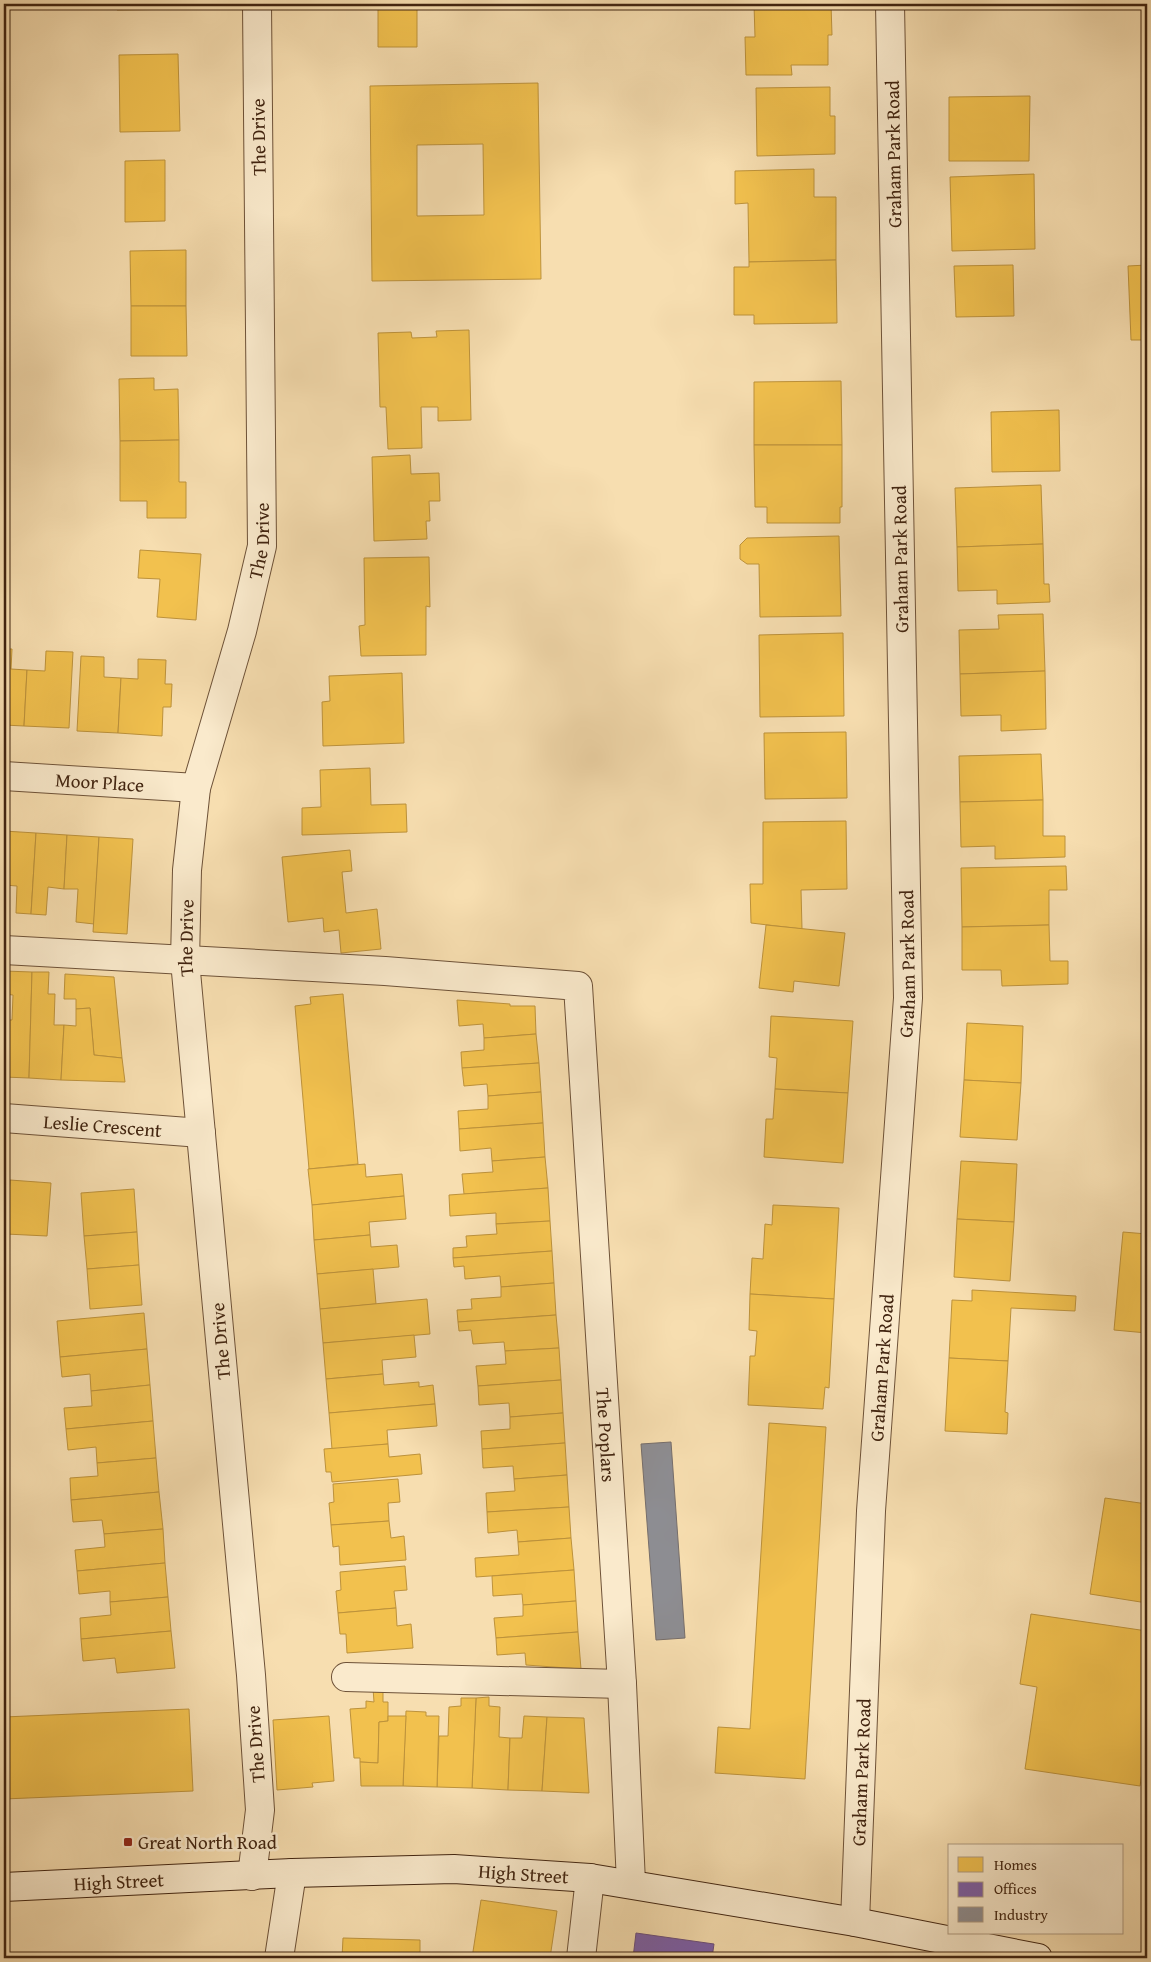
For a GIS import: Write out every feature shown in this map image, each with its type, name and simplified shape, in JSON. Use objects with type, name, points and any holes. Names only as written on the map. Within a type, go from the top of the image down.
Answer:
[{"type":"street","name":"The Drive","points":[[252,1876],[260,1810],[251,1675],[185,961],[187,870],[196,788],[242,631],[262,546],[257,4]]},
{"type":"street","name":"Graham Park Road","points":[[855,1922],[871,1511],[908,998],[890,4]]},
{"type":"street","name":"Moor Place","points":[[4,776],[196,788]]},
{"type":"street","points":[[4,950],[185,961]]},
{"type":"street","name":"The Poplars","points":[[185,961],[385,971],[578,986],[622,1684],[631,1883]]},
{"type":"street","name":"Leslie Crescent","points":[[4,1118],[201,1133]]},
{"type":"street","points":[[346,1677],[622,1684]]},
{"type":"street","name":"High Street","points":[[4,1888],[292,1873],[454,1869],[590,1878],[631,1883],[855,1922],[1038,1958]]},
{"type":"street","points":[[279,1958],[292,1873]]},
{"type":"street","points":[[582,1958],[590,1878]]},
{"type":"building: Homes","points":[[117,4],[188,4],[188,9],[117,10]]},
{"type":"building: Homes","points":[[345,4],[417,4],[417,47],[378,47],[378,8],[345,8]]},
{"type":"building: Homes","points":[[754,4],[831,4],[832,35],[828,35],[828,65],[791,65],[792,75],[746,75],[745,37],[755,37]]},
{"type":"building: Homes","points":[[178,54],[180,131],[120,132],[119,55]]},
{"type":"building: Homes","points":[[538,83],[541,279],[372,281],[370,86]],"holes":[[[483,144],[484,215],[417,216],[417,145]]]},
{"type":"building: Homes","points":[[830,87],[830,116],[835,116],[835,154],[757,156],[756,88]]},
{"type":"building: Homes","points":[[1030,96],[1029,161],[949,161],[949,97]]},
{"type":"building: Homes","points":[[165,160],[165,221],[125,222],[125,161]]},
{"type":"building: Homes","points":[[814,169],[814,197],[836,197],[836,260],[749,262],[748,203],[735,204],[735,171]]},
{"type":"building: Homes","points":[[1034,174],[1035,249],[952,251],[950,177]]},
{"type":"building: Homes","points":[[186,250],[186,306],[131,306],[130,251]]},
{"type":"building: Homes","points":[[836,260],[837,323],[754,324],[754,315],[734,315],[734,267],[749,267],[749,262]]},
{"type":"building: Homes","points":[[1013,265],[1014,316],[956,317],[954,266]]},
{"type":"building: Homes","points":[[1147,265],[1147,340],[1131,340],[1128,266]]},
{"type":"building: Homes","points":[[131,306],[186,306],[187,356],[131,356]]},
{"type":"building: Homes","points":[[469,330],[471,420],[438,421],[438,407],[421,407],[422,448],[388,449],[386,407],[380,407],[378,333],[411,332],[412,338],[437,337],[436,331]]},
{"type":"building: Homes","points":[[154,378],[154,390],[178,389],[179,440],[120,441],[119,379]]},
{"type":"building: Homes","points":[[841,381],[842,445],[754,445],[754,382]]},
{"type":"building: Homes","points":[[1059,410],[1060,471],[992,472],[991,412]]},
{"type":"building: Homes","points":[[179,440],[179,482],[186,482],[186,518],[147,518],[147,501],[120,501],[120,441]]},
{"type":"building: Homes","points":[[754,445],[842,445],[842,507],[840,507],[840,523],[767,523],[767,507],[755,507]]},
{"type":"building: Homes","points":[[410,455],[411,474],[439,473],[440,501],[429,501],[430,521],[426,521],[427,539],[374,541],[372,457]]},
{"type":"building: Homes","points":[[1041,485],[1043,544],[957,547],[955,488]]},
{"type":"building: Homes","points":[[839,536],[841,616],[760,617],[759,564],[747,564],[740,559],[740,545],[747,538]]},
{"type":"building: Homes","points":[[1043,544],[1044,584],[1049,584],[1050,602],[997,604],[997,590],[958,591],[957,547]]},
{"type":"building: Homes","points":[[140,550],[201,554],[196,620],[157,617],[160,579],[138,578]]},
{"type":"building: Homes","points":[[429,557],[430,607],[426,606],[426,655],[361,656],[359,626],[365,625],[364,558]]},
{"type":"building: Homes","points":[[1043,614],[1045,671],[960,674],[959,630],[999,629],[998,615]]},
{"type":"building: Homes","points":[[843,633],[844,716],[760,717],[759,635]]},
{"type":"building: Homes","points":[[4,649],[12,649],[11,669],[27,670],[24,726],[4,725]]},
{"type":"building: Homes","points":[[46,651],[73,652],[69,728],[24,726],[27,670],[45,671]]},
{"type":"building: Homes","points":[[81,656],[104,657],[104,677],[121,678],[118,733],[77,731]]},
{"type":"building: Homes","points":[[138,659],[166,660],[165,684],[172,684],[171,707],[163,707],[162,736],[118,733],[121,678],[138,679]]},
{"type":"building: Homes","points":[[1045,671],[1046,729],[1001,731],[1001,715],[961,716],[960,674]]},
{"type":"building: Homes","points":[[402,673],[404,743],[323,746],[322,702],[330,701],[329,676]]},
{"type":"building: Homes","points":[[846,732],[847,798],[765,799],[764,733]]},
{"type":"building: Homes","points":[[1041,754],[1043,800],[960,802],[959,756]]},
{"type":"building: Homes","points":[[370,768],[371,805],[406,804],[407,832],[302,835],[302,808],[321,807],[320,770]]},
{"type":"building: Homes","points":[[1043,800],[1043,836],[1065,836],[1065,857],[995,859],[995,846],[961,847],[960,802]]},
{"type":"building: Homes","points":[[846,821],[847,889],[801,890],[802,929],[751,923],[750,884],[763,884],[763,822]]},
{"type":"building: Homes","points":[[4,831],[36,833],[31,914],[16,913],[17,886],[4,885]]},
{"type":"building: Homes","points":[[36,833],[67,835],[64,889],[48,887],[46,915],[31,914]]},
{"type":"building: Homes","points":[[67,835],[99,837],[94,924],[76,922],[78,889],[64,889]]},
{"type":"building: Homes","points":[[99,837],[133,839],[127,934],[93,932]]},
{"type":"building: Homes","points":[[350,850],[352,871],[342,872],[346,913],[377,909],[381,949],[341,953],[339,930],[324,932],[323,918],[288,922],[282,857]]},
{"type":"building: Homes","points":[[1066,866],[1067,890],[1049,890],[1049,925],[962,927],[961,868]]},
{"type":"building: Homes","points":[[766,925],[845,933],[839,986],[794,981],[793,992],[759,988]]},
{"type":"building: Homes","points":[[1049,925],[1050,961],[1068,961],[1068,984],[1002,986],[1001,970],[962,970],[962,927]]},
{"type":"building: Homes","points":[[4,971],[32,972],[29,1078],[4,1077],[4,1020],[12,1020],[13,995],[4,994]]},
{"type":"building: Homes","points":[[32,972],[49,972],[48,994],[55,994],[54,1025],[64,1025],[61,1080],[29,1078]]},
{"type":"building: Homes","points":[[65,974],[114,977],[122,1058],[94,1055],[90,1008],[76,1009],[76,999],[64,999]]},
{"type":"building: Homes","points":[[343,994],[358,1164],[309,1169],[295,1006],[311,1004],[310,997]]},
{"type":"building: Homes","points":[[457,1000],[510,1004],[510,1006],[535,1006],[536,1034],[484,1038],[483,1024],[459,1026]]},
{"type":"building: Homes","points":[[90,1008],[94,1055],[122,1058],[125,1082],[61,1080],[64,1025],[76,1026],[76,1009]]},
{"type":"building: Homes","points":[[771,1016],[853,1021],[848,1093],[775,1089],[777,1058],[769,1057]]},
{"type":"building: Homes","points":[[967,1023],[1023,1026],[1021,1083],[964,1080]]},
{"type":"building: Homes","points":[[536,1034],[539,1063],[462,1068],[461,1052],[484,1050],[484,1038]]},
{"type":"building: Homes","points":[[539,1063],[541,1092],[488,1096],[487,1084],[464,1086],[462,1068]]},
{"type":"building: Homes","points":[[964,1080],[1021,1083],[1017,1140],[960,1137]]},
{"type":"building: Homes","points":[[775,1089],[848,1093],[843,1163],[764,1157],[766,1119],[773,1119]]},
{"type":"building: Homes","points":[[541,1092],[543,1123],[459,1129],[458,1111],[488,1109],[488,1096]]},
{"type":"building: Homes","points":[[543,1123],[545,1157],[492,1161],[491,1148],[460,1151],[459,1129]]},
{"type":"building: Homes","points":[[545,1157],[548,1188],[464,1194],[462,1174],[493,1172],[492,1161]]},
{"type":"building: Homes","points":[[961,1161],[1017,1164],[1014,1222],[957,1219]]},
{"type":"building: Homes","points":[[365,1164],[366,1177],[402,1174],[404,1196],[312,1205],[308,1169]]},
{"type":"building: Homes","points":[[4,1180],[10,1180],[6,1234],[4,1233]]},
{"type":"building: Homes","points":[[10,1180],[51,1183],[47,1236],[6,1234]]},
{"type":"building: Homes","points":[[548,1188],[550,1221],[496,1224],[496,1213],[450,1216],[449,1195]]},
{"type":"building: Homes","points":[[134,1189],[137,1232],[84,1236],[81,1193]]},
{"type":"building: Homes","points":[[404,1196],[406,1219],[369,1222],[370,1235],[314,1240],[312,1205]]},
{"type":"building: Homes","points":[[773,1205],[839,1208],[834,1299],[750,1294],[752,1258],[763,1259],[765,1224],[772,1225]]},
{"type":"building: Homes","points":[[957,1219],[1014,1222],[1010,1281],[954,1277]]},
{"type":"building: Homes","points":[[550,1221],[552,1251],[453,1258],[453,1248],[467,1247],[466,1236],[497,1234],[496,1224]]},
{"type":"building: Homes","points":[[137,1232],[139,1265],[87,1269],[84,1236]]},
{"type":"building: Homes","points":[[1123,1232],[1147,1234],[1147,1333],[1114,1330]]},
{"type":"building: Homes","points":[[370,1235],[371,1247],[397,1245],[399,1267],[317,1274],[314,1240]]},
{"type":"building: Homes","points":[[552,1251],[554,1283],[501,1287],[500,1276],[465,1279],[464,1266],[454,1267],[453,1258]]},
{"type":"building: Homes","points":[[139,1265],[142,1305],[90,1309],[87,1269]]},
{"type":"building: Homes","points":[[373,1269],[376,1304],[320,1309],[317,1274]]},
{"type":"building: Homes","points":[[554,1283],[556,1315],[458,1322],[457,1310],[472,1309],[471,1299],[501,1297],[501,1287]]},
{"type":"building: Homes","points":[[972,1290],[1076,1296],[1075,1311],[1011,1308],[1008,1361],[949,1358],[952,1300],[972,1301]]},
{"type":"building: Homes","points":[[750,1294],[834,1299],[829,1388],[825,1387],[823,1409],[748,1405],[750,1356],[755,1356],[757,1331],[749,1330]]},
{"type":"building: Homes","points":[[427,1299],[430,1334],[323,1343],[320,1309]]},
{"type":"building: Homes","points":[[144,1313],[147,1349],[60,1357],[57,1321]]},
{"type":"building: Homes","points":[[556,1315],[559,1348],[505,1351],[504,1342],[473,1344],[471,1330],[459,1331],[458,1322]]},
{"type":"building: Homes","points":[[414,1335],[416,1357],[382,1360],[383,1374],[326,1379],[323,1343]]},
{"type":"building: Homes","points":[[559,1348],[561,1380],[478,1386],[476,1366],[506,1364],[505,1351]]},
{"type":"building: Homes","points":[[147,1349],[150,1385],[91,1391],[90,1374],[62,1377],[60,1357]]},
{"type":"building: Homes","points":[[949,1358],[1008,1361],[1005,1412],[1008,1413],[1007,1434],[945,1431]]},
{"type":"building: Homes","points":[[383,1374],[384,1385],[419,1382],[419,1387],[433,1385],[435,1404],[329,1413],[326,1379]]},
{"type":"building: Homes","points":[[561,1380],[563,1413],[510,1417],[509,1403],[479,1405],[478,1386]]},
{"type":"building: Homes","points":[[150,1385],[153,1421],[66,1429],[64,1408],[92,1406],[91,1391]]},
{"type":"building: Homes","points":[[435,1404],[437,1426],[387,1430],[388,1444],[332,1449],[329,1413]]},
{"type":"building: Homes","points":[[563,1413],[565,1443],[482,1449],[481,1431],[510,1429],[510,1417]]},
{"type":"building: Homes","points":[[153,1421],[156,1458],[97,1463],[96,1447],[68,1450],[66,1429]]},
{"type":"building: Homes","points":[[769,1423],[826,1427],[805,1779],[715,1773],[718,1727],[750,1729]]},
{"type":"building: Homes","points":[[565,1443],[567,1475],[514,1479],[513,1466],[483,1468],[482,1449]]},
{"type":"building: Homes","points":[[388,1444],[389,1457],[420,1454],[422,1474],[332,1482],[331,1472],[326,1472],[324,1449]]},
{"type":"building: Homes","points":[[156,1458],[159,1492],[71,1500],[70,1478],[98,1476],[97,1463]]},
{"type":"building: Homes","points":[[567,1475],[569,1507],[487,1512],[486,1493],[515,1491],[514,1479]]},
{"type":"building: Homes","points":[[398,1479],[400,1502],[388,1503],[389,1521],[331,1525],[329,1503],[334,1502],[333,1484]]},
{"type":"building: Homes","points":[[159,1492],[163,1529],[104,1534],[102,1520],[73,1522],[71,1500]]},
{"type":"building: Homes","points":[[1105,1498],[1147,1504],[1147,1603],[1090,1594]]},
{"type":"building: Homes","points":[[569,1507],[571,1538],[518,1542],[517,1530],[488,1533],[487,1512]]},
{"type":"building: Homes","points":[[389,1521],[391,1538],[404,1536],[406,1560],[340,1565],[339,1546],[333,1547],[331,1525]]},
{"type":"building: Homes","points":[[163,1529],[165,1563],[77,1571],[75,1550],[105,1547],[104,1534]]},
{"type":"building: Homes","points":[[571,1538],[574,1570],[476,1577],[475,1558],[519,1555],[518,1542]]},
{"type":"building: Homes","points":[[165,1563],[168,1597],[110,1602],[110,1591],[79,1594],[77,1571]]},
{"type":"building: Homes","points":[[405,1566],[407,1590],[394,1591],[396,1608],[338,1613],[336,1591],[341,1590],[340,1572]]},
{"type":"building: Homes","points":[[574,1570],[576,1601],[523,1605],[522,1594],[493,1596],[492,1576]]},
{"type":"building: Homes","points":[[168,1597],[171,1631],[81,1639],[80,1618],[111,1615],[110,1602]]},
{"type":"building: Homes","points":[[576,1601],[578,1632],[496,1638],[494,1618],[523,1616],[523,1605]]},
{"type":"building: Homes","points":[[396,1608],[397,1626],[411,1624],[413,1648],[347,1653],[346,1634],[340,1634],[338,1613]]},
{"type":"building: Homes","points":[[1031,1614],[1147,1631],[1147,1738],[1140,1786],[1025,1769],[1037,1687],[1020,1684]]},
{"type":"building: Homes","points":[[171,1631],[175,1668],[117,1673],[115,1658],[83,1661],[81,1639]]},
{"type":"building: Homes","points":[[578,1632],[581,1669],[526,1665],[525,1653],[497,1655],[496,1638]]},
{"type":"building: Homes","points":[[373,1688],[383,1689],[383,1702],[388,1702],[388,1721],[379,1722],[378,1763],[360,1762],[360,1758],[354,1758],[350,1709],[366,1708],[366,1701],[374,1702]]},
{"type":"building: Homes","points":[[489,1697],[489,1706],[500,1707],[499,1737],[510,1738],[508,1790],[472,1788],[476,1698]]},
{"type":"building: Homes","points":[[461,1698],[476,1698],[472,1788],[437,1787],[439,1736],[448,1736],[449,1707],[461,1706]]},
{"type":"building: Homes","points":[[189,1709],[193,1791],[4,1799],[4,1717]]},
{"type":"building: Homes","points":[[406,1711],[426,1712],[426,1716],[439,1716],[437,1787],[403,1786]]},
{"type":"building: Homes","points":[[329,1716],[334,1781],[312,1783],[313,1787],[277,1790],[273,1720]]},
{"type":"building: Homes","points":[[388,1716],[406,1716],[403,1786],[361,1786],[360,1762],[378,1763],[379,1722],[388,1721]]},
{"type":"building: Homes","points":[[524,1716],[547,1717],[542,1791],[508,1790],[510,1738],[522,1738]]},
{"type":"building: Homes","points":[[547,1717],[584,1718],[589,1793],[542,1791]]},
{"type":"building: Homes","points":[[481,1900],[557,1911],[550,1958],[472,1958]]},
{"type":"building: Homes","points":[[343,1938],[420,1940],[420,1958],[342,1958]]},
{"type":"building: Offices","points":[[636,1933],[714,1944],[712,1958],[633,1958]]},
{"type":"building: Industry","points":[[671,1442],[685,1638],[656,1640],[641,1444]]},
{"type":"place","name":"Great North Road","points":[[128,1842]]}]
